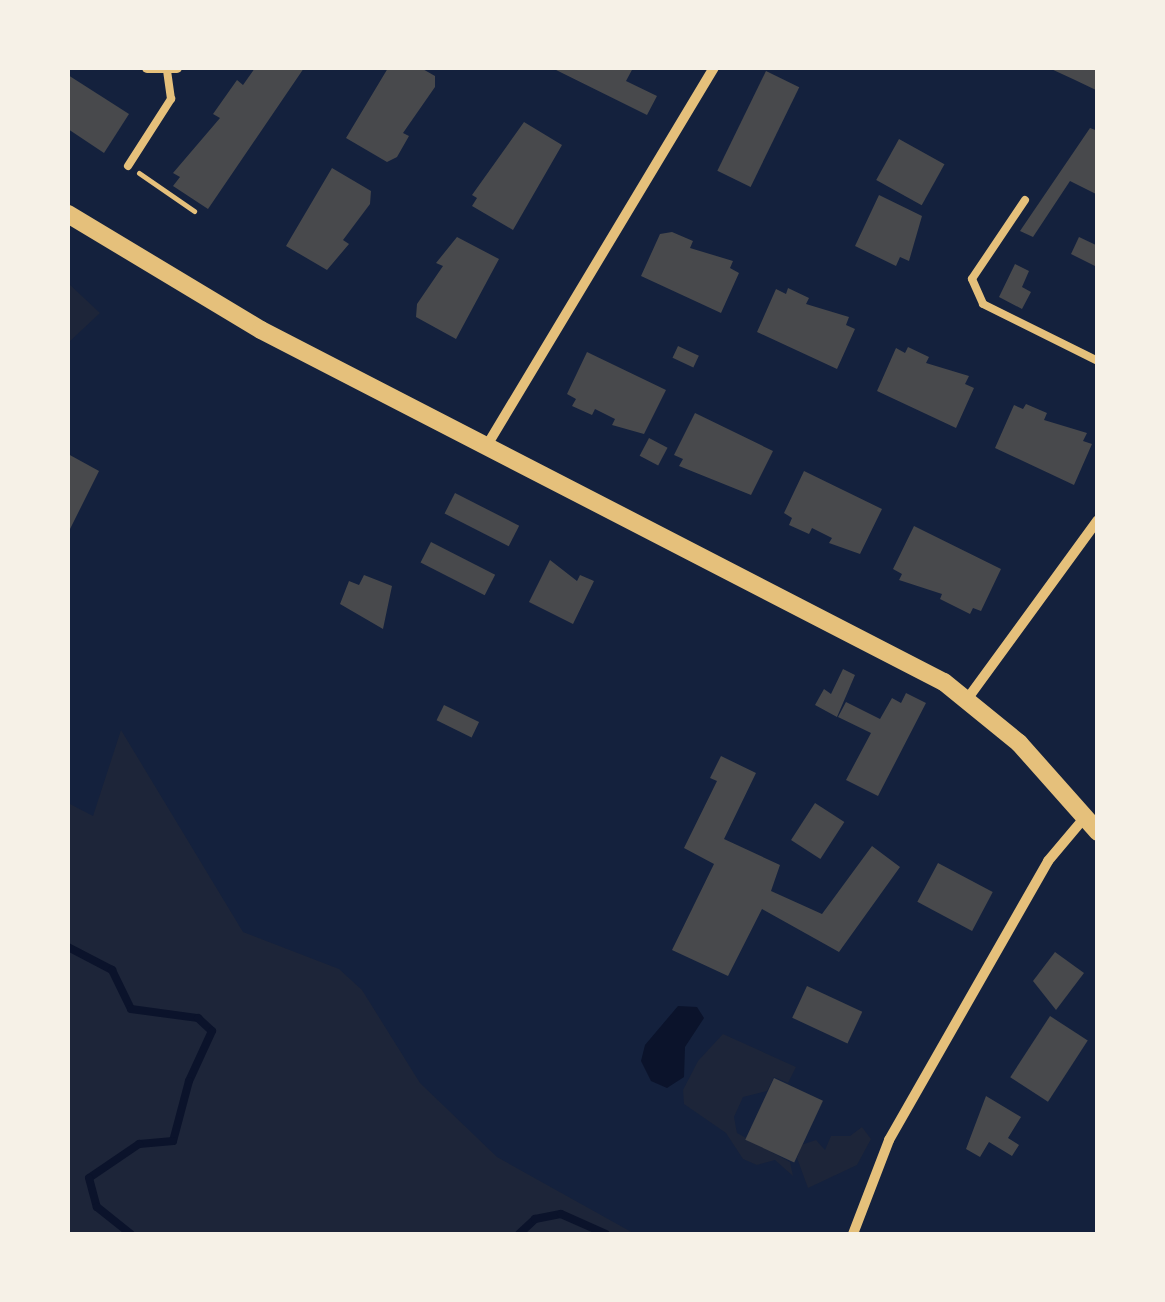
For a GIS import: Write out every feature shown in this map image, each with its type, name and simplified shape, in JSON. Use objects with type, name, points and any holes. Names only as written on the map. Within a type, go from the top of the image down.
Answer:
[{"type":"street","points":[[148,68],[172,69]]},
{"type":"street","points":[[486,448],[714,68]]},
{"type":"street","points":[[68,214],[194,294],[968,698],[1019,742],[1091,825],[1048,861],[889,1140],[853,1234]]},
{"type":"street","points":[[968,698],[1098,520]]},
{"type":"lane","points":[[128,166],[172,99],[172,69]]},
{"type":"lane","points":[[1025,200],[972,279],[982,304],[1098,361]]},
{"type":"path","points":[[128,166],[194,211]]},
{"type":"shaded area","points":[[68,283],[100,313],[68,343]]},
{"type":"shaded area","points":[[121,730],[243,932],[339,969],[362,990],[420,1083],[497,1157],[635,1234],[68,1234],[68,803],[93,816]]},
{"type":"shaded area","points":[[678,1006],[697,1007],[704,1018],[685,1047],[684,1077],[667,1088],[651,1081],[641,1061],[645,1045]]},
{"type":"shaded area","points":[[723,1034],[796,1067],[788,1083],[774,1077],[767,1091],[743,1097],[734,1117],[737,1133],[790,1162],[793,1176],[775,1160],[757,1165],[743,1159],[726,1133],[684,1104],[683,1090],[698,1061]]},
{"type":"shaded area","points":[[862,1127],[871,1139],[857,1165],[808,1188],[797,1158],[801,1145],[816,1140],[825,1150],[831,1136],[850,1136]]},
{"type":"building","points":[[255,68],[304,68],[208,209],[173,186],[180,177],[173,173],[220,118],[213,114],[237,80],[243,85]]},
{"type":"building","points":[[388,68],[421,68],[435,76],[435,87],[403,133],[409,136],[397,157],[387,162],[346,138]]},
{"type":"building","points":[[552,68],[633,68],[626,81],[657,96],[647,115]]},
{"type":"building","points":[[1049,68],[1098,68],[1098,91],[1075,80]]},
{"type":"building","points":[[766,71],[799,87],[751,187],[717,171]]},
{"type":"building","points":[[68,75],[129,114],[104,153],[68,129]]},
{"type":"building","points":[[524,122],[562,145],[513,230],[472,206],[477,198],[472,195]]},
{"type":"building","points":[[1090,128],[1098,131],[1098,195],[1070,181],[1033,237],[1020,231]]},
{"type":"building","points":[[899,139],[944,164],[922,205],[876,180]]},
{"type":"building","points":[[332,168],[371,191],[370,204],[343,240],[349,244],[327,270],[286,246]]},
{"type":"building","points":[[879,195],[922,216],[909,261],[900,257],[896,266],[855,246]]},
{"type":"building","points":[[672,232],[693,241],[690,248],[733,261],[730,268],[739,273],[721,313],[641,276],[660,234]]},
{"type":"building","points":[[457,237],[499,259],[456,339],[416,317],[417,304],[443,266],[436,263]]},
{"type":"building","points":[[1079,237],[1098,246],[1095,266],[1071,254]]},
{"type":"building","points":[[1015,264],[1029,271],[1022,287],[1031,292],[1022,309],[999,297]]},
{"type":"building","points":[[788,288],[809,298],[806,304],[849,317],[846,325],[855,329],[837,369],[757,332],[776,289],[786,294]]},
{"type":"building","points":[[678,346],[699,356],[693,368],[673,358]]},
{"type":"building","points":[[908,347],[929,357],[926,363],[969,376],[965,384],[974,388],[956,428],[877,391],[896,348],[905,353]]},
{"type":"building","points":[[587,352],[666,390],[644,434],[612,425],[615,419],[595,409],[592,415],[572,406],[576,399],[567,394]]},
{"type":"building","points":[[1026,404],[1047,413],[1044,420],[1087,433],[1083,441],[1092,444],[1074,485],[995,448],[1014,405],[1023,409]]},
{"type":"building","points":[[695,413],[773,451],[751,495],[679,466],[683,459],[674,455]]},
{"type":"building","points":[[649,438],[668,448],[658,466],[640,456]]},
{"type":"building","points":[[68,454],[99,471],[68,533]]},
{"type":"building","points":[[804,471],[882,509],[860,554],[829,543],[832,538],[812,528],[809,534],[789,525],[792,518],[784,513]]},
{"type":"building","points":[[455,493],[519,526],[509,546],[445,513]]},
{"type":"building","points":[[914,526],[1001,569],[981,611],[973,608],[970,614],[940,599],[942,594],[899,580],[902,574],[893,569]]},
{"type":"building","points":[[431,542],[495,575],[485,595],[421,562]]},
{"type":"building","points":[[550,560],[577,581],[580,575],[594,581],[573,624],[529,602]]},
{"type":"building","points":[[364,575],[392,586],[383,629],[340,604],[349,581],[359,585]]},
{"type":"building","points":[[843,669],[855,675],[837,717],[815,705],[824,689],[831,694]]},
{"type":"building","points":[[906,693],[926,703],[878,796],[846,780],[871,733],[838,717],[846,702],[880,719],[892,698],[901,703]]},
{"type":"building","points":[[444,705],[479,722],[472,737],[437,720]]},
{"type":"building","points":[[721,756],[756,773],[724,839],[780,865],[771,891],[822,914],[872,846],[900,867],[839,952],[762,909],[728,976],[672,950],[714,864],[684,848],[717,781],[710,778]]},
{"type":"building","points":[[815,803],[844,822],[820,859],[791,840]]},
{"type":"building","points":[[938,863],[993,892],[972,931],[917,902]]},
{"type":"building","points":[[1055,952],[1084,973],[1056,1010],[1033,981]]},
{"type":"building","points":[[807,986],[862,1012],[847,1044],[792,1018]]},
{"type":"building","points":[[1050,1016],[1088,1041],[1048,1102],[1010,1077]]},
{"type":"building","points":[[774,1078],[823,1101],[794,1162],[745,1140]]},
{"type":"building","points":[[986,1096],[1021,1117],[1008,1138],[1019,1145],[1012,1156],[989,1142],[980,1157],[966,1149]]},
{"type":"waterway","points":[[68,947],[112,970],[131,1009],[198,1018],[212,1031],[189,1081],[173,1141],[139,1144],[89,1178],[97,1207],[131,1234]]},
{"type":"waterway","points":[[519,1234],[535,1219],[561,1214],[606,1234]]}]
